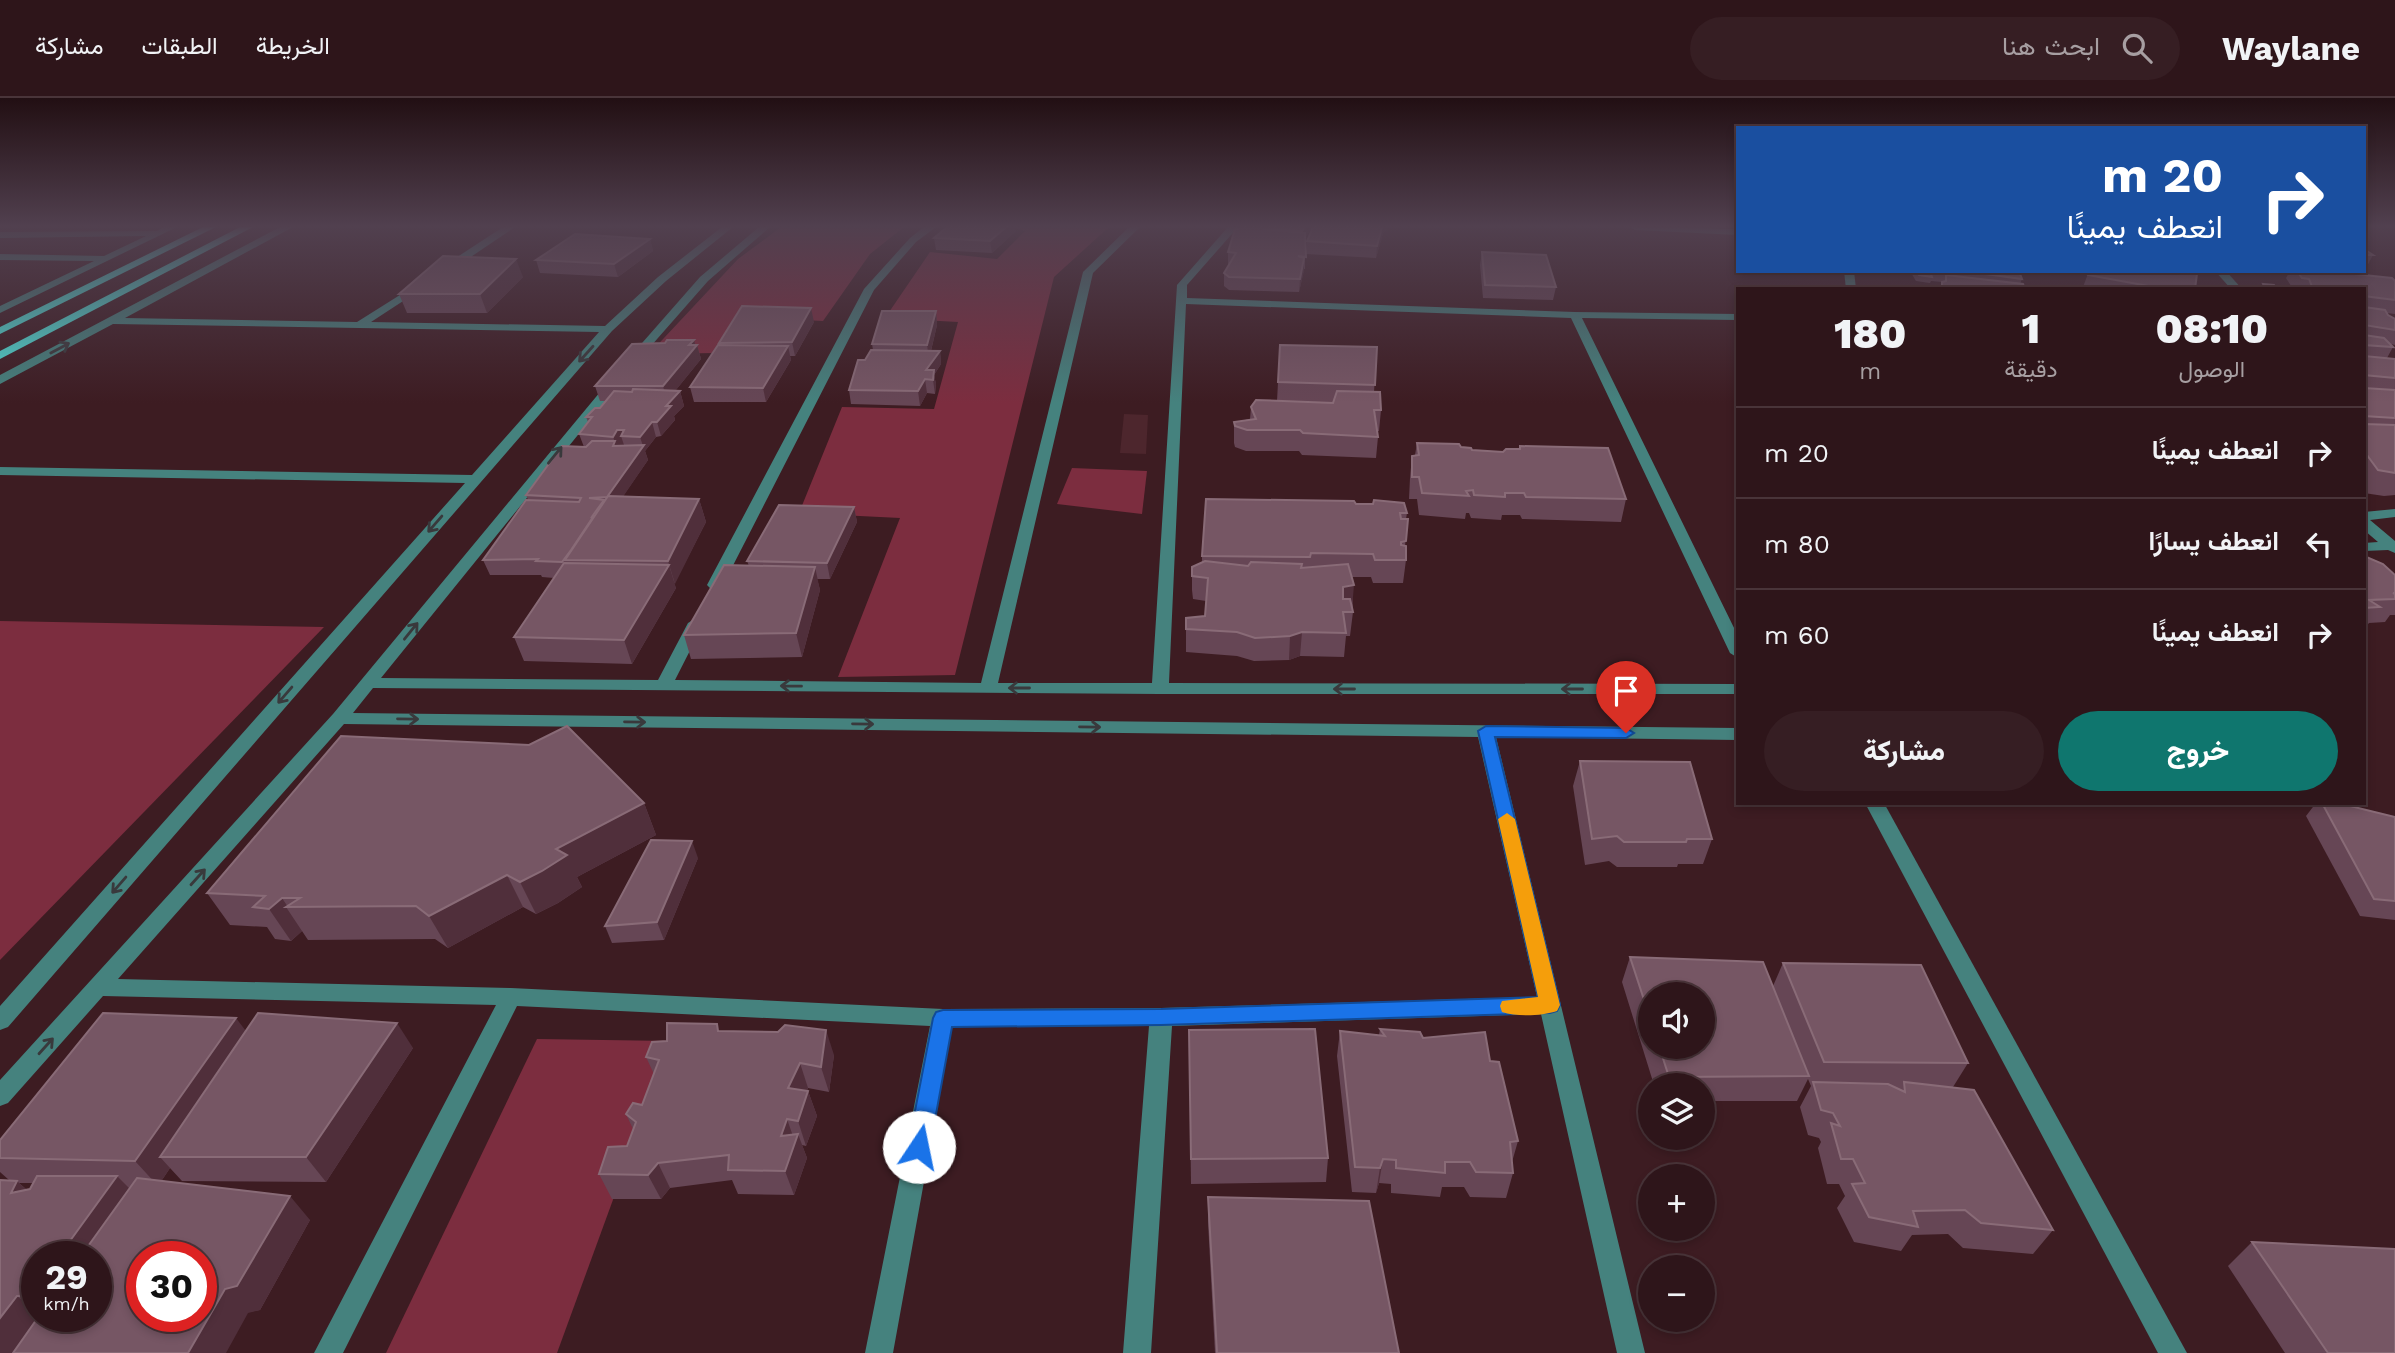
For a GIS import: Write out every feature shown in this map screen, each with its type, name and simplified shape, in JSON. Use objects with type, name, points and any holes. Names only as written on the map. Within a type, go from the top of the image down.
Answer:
[{"type":"main road","points":[[0,331],[92,286]]},
{"type":"main road","points":[[0,356],[135,286]]},
{"type":"street","points":[[0,310],[51,286]]},
{"type":"street","points":[[0,380],[176,286]]},
{"type":"street","points":[[356,327],[420,286]]},
{"type":"street","points":[[0,1021],[475,479],[608,330],[655,286]]},
{"type":"street","points":[[0,1096],[340,718],[657,331],[698,286]]},
{"type":"street","points":[[664,685],[872,286]]},
{"type":"street","points":[[988,688],[1085,286]]},
{"type":"street","points":[[1160,689],[1182,286]]},
{"type":"street","points":[[1181,302],[1575,315],[1736,317]]},
{"type":"street","points":[[1575,315],[1736,649]]},
{"type":"street","points":[[109,321],[608,330]]},
{"type":"street","points":[[0,471],[475,479]]},
{"type":"street","points":[[2366,516],[2395,513]]},
{"type":"street","points":[[2366,524],[2393,547]]},
{"type":"street","points":[[2366,547],[2393,547]]},
{"type":"street","points":[[369,683],[1160,689],[1736,689]]},
{"type":"street","points":[[340,718],[1736,734]]},
{"type":"street","points":[[1486,731],[1631,1353]]},
{"type":"street","points":[[1875,805],[2174,1353]]},
{"type":"street","points":[[100,987],[511,997],[943,1018],[1161,1017],[1550,1005]]},
{"type":"street","points":[[328,1353],[511,997]]},
{"type":"street","points":[[1137,1353],[1161,1017]]},
{"type":"street","points":[[879,1353],[943,1018]]},
{"type":"shaded area","points":[[713,286],[848,286],[823,321],[739,317],[717,353],[649,354]]},
{"type":"shaded area","points":[[907,286],[1052,286],[955,675],[838,677],[900,518],[799,513],[842,407],[934,409],[958,322],[885,318]]},
{"type":"shaded area","points":[[1124,414],[1148,415],[1146,454],[1120,453]]},
{"type":"shaded area","points":[[1072,468],[1147,471],[1142,514],[1057,504]]},
{"type":"shaded area","points":[[0,621],[324,627],[0,960]]},
{"type":"shaded area","points":[[537,1039],[671,1041],[557,1353],[386,1353]]},
{"type":"building","points":[[409,286],[489,286],[480,294],[399,294]]},
{"type":"building","points":[[1505,286],[1556,286],[1556,287]]},
{"type":"building","points":[[2024,286],[2024,287],[1946,287],[1942,287]]},
{"type":"building","points":[[2146,286],[2195,286],[2195,287]]},
{"type":"building","points":[[2395,286],[2395,300],[2366,296],[2366,287],[2312,287]]},
{"type":"building","points":[[742,306],[811,308],[792,342],[719,343]]},
{"type":"building","points":[[2366,307],[2385,310],[2395,319],[2395,330],[2366,325]]},
{"type":"building","points":[[882,311],[936,311],[927,345],[872,344]]},
{"type":"building","points":[[2366,335],[2384,338],[2393,347],[2366,345]]},
{"type":"building","points":[[667,340],[694,340],[689,345],[697,345],[663,386],[595,386],[632,344],[665,343]]},
{"type":"building","points":[[718,345],[788,346],[763,388],[690,387]]},
{"type":"building","points":[[1280,345],[1377,347],[1375,385],[1278,382]]},
{"type":"building","points":[[871,350],[940,351],[926,370],[934,370],[933,380],[925,379],[918,391],[849,390],[858,360],[865,360]]},
{"type":"building","points":[[2366,356],[2395,359],[2395,378],[2366,375]]},
{"type":"building","points":[[2366,388],[2395,390],[2395,418],[2366,416]]},
{"type":"building","points":[[633,389],[680,391],[666,406],[671,406],[657,422],[652,422],[640,437],[621,436],[624,430],[617,430],[613,437],[579,434],[592,417],[586,417],[595,408],[600,408],[614,391],[632,392]]},
{"type":"building","points":[[1337,391],[1380,392],[1381,410],[1374,410],[1378,437],[1303,433],[1300,430],[1247,430],[1235,426],[1234,422],[1256,419],[1251,407],[1256,400],[1333,403]]},
{"type":"building","points":[[2366,424],[2395,425],[2395,473],[2378,470],[2366,454]]},
{"type":"building","points":[[592,441],[615,441],[613,446],[644,445],[607,497],[589,498],[604,500],[562,562],[536,561],[538,559],[483,560],[526,500],[579,502],[581,498],[526,495],[562,446],[586,447]]},
{"type":"building","points":[[1417,443],[1459,444],[1472,450],[1503,452],[1506,449],[1520,449],[1520,446],[1608,448],[1626,499],[1526,497],[1524,493],[1505,493],[1505,497],[1474,495],[1473,490],[1466,491],[1469,496],[1422,493],[1419,477],[1412,477],[1412,456],[1419,455]]},
{"type":"building","points":[[608,496],[699,499],[668,561],[565,560]]},
{"type":"building","points":[[1206,499],[1354,501],[1356,504],[1373,504],[1374,500],[1404,503],[1407,513],[1400,513],[1401,519],[1408,519],[1406,541],[1401,542],[1401,545],[1406,546],[1406,560],[1375,560],[1373,554],[1311,553],[1310,557],[1202,556]]},
{"type":"building","points":[[779,505],[854,507],[827,563],[747,561]]},
{"type":"building","points":[[2366,557],[2383,564],[2395,575],[2395,599],[2369,600],[2380,607],[2366,608]]},
{"type":"building","points":[[1205,561],[1248,566],[1251,562],[1302,564],[1301,568],[1348,564],[1354,585],[1343,587],[1343,599],[1350,599],[1353,612],[1343,612],[1346,633],[1302,632],[1290,636],[1255,638],[1237,632],[1186,629],[1186,618],[1205,616],[1208,578],[1192,576],[1192,567]]},
{"type":"building","points":[[564,563],[669,565],[624,640],[514,637]]},
{"type":"building","points":[[724,565],[815,567],[796,633],[684,635]]},
{"type":"building","points":[[567,726],[644,803],[556,849],[567,855],[520,882],[507,875],[429,916],[416,906],[286,907],[300,898],[282,898],[269,909],[253,907],[265,896],[207,893],[341,736],[529,745]]},
{"type":"building","points":[[1580,761],[1690,762],[1712,839],[1687,839],[1686,842],[1624,842],[1617,836],[1592,839]]},
{"type":"building","points":[[2323,805],[2346,805],[2395,817],[2395,901],[2374,899]]},
{"type":"building","points":[[651,840],[692,841],[657,922],[605,926]]},
{"type":"building","points":[[1630,957],[1763,962],[1809,1076],[1715,1077],[1715,1073],[1668,1073],[1663,1059],[1715,1059],[1715,982],[1638,982]]},
{"type":"building","points":[[1783,963],[1921,965],[1968,1063],[1824,1062]]},
{"type":"building","points":[[103,1013],[236,1018],[135,1161],[0,1158],[0,1140]]},
{"type":"building","points":[[258,1013],[397,1023],[306,1157],[160,1157]]},
{"type":"building","points":[[667,1023],[717,1024],[718,1031],[778,1032],[785,1025],[826,1030],[821,1067],[800,1063],[788,1088],[808,1091],[798,1121],[787,1119],[781,1136],[798,1134],[785,1171],[728,1170],[729,1155],[658,1163],[648,1175],[599,1174],[608,1147],[627,1146],[636,1122],[626,1114],[633,1103],[642,1105],[659,1060],[646,1057],[652,1042],[667,1041]]},
{"type":"building","points":[[1315,1029],[1328,1158],[1191,1159],[1189,1030]]},
{"type":"building","points":[[1380,1029],[1420,1032],[1423,1038],[1485,1032],[1490,1061],[1499,1062],[1518,1141],[1510,1142],[1513,1173],[1476,1172],[1470,1162],[1445,1162],[1445,1173],[1396,1168],[1396,1160],[1383,1159],[1380,1168],[1355,1167],[1340,1031],[1385,1036]]},
{"type":"building","points":[[1813,1082],[1888,1084],[1905,1092],[1904,1082],[1974,1090],[2053,1230],[1981,1223],[1965,1210],[1913,1211],[1918,1227],[1869,1217],[1852,1184],[1865,1183],[1853,1159],[1841,1159],[1831,1123],[1840,1126],[1833,1113],[1821,1110]]},
{"type":"building","points":[[37,1176],[117,1176],[70,1241],[21,1241],[21,1296],[17,1296],[0,1318],[0,1180],[17,1181],[11,1193],[30,1189]]},
{"type":"building","points":[[137,1178],[290,1196],[237,1286],[225,1289],[217,1303],[217,1241],[126,1241],[126,1332],[200,1332],[188,1353],[13,1353],[28,1332],[112,1332],[112,1241],[92,1241]]},
{"type":"building","points":[[1208,1197],[1369,1201],[1399,1353],[1217,1353]]},
{"type":"building","points":[[2252,1242],[2395,1249],[2395,1353],[2328,1353]]},
{"type":"slow traffic","points":[[1507,819],[1550,1005],[1510,1006]]},
{"type":"route","points":[[919,1147],[943,1018],[1161,1017],[1550,1005],[1486,731],[1626,733]]}]
